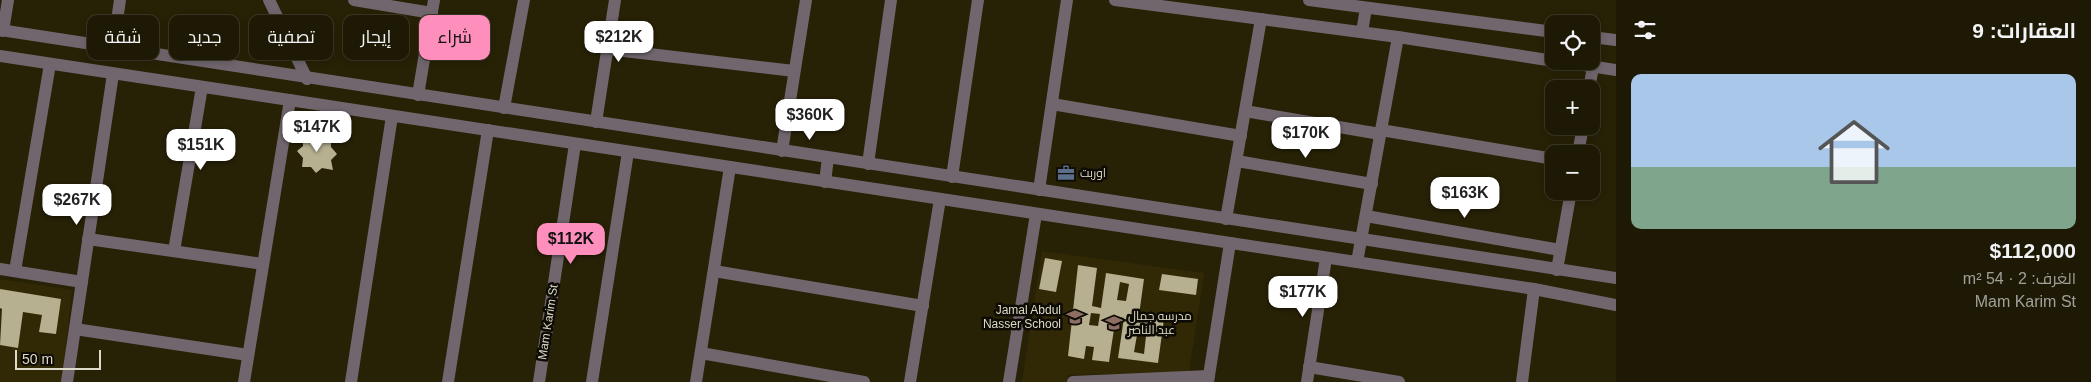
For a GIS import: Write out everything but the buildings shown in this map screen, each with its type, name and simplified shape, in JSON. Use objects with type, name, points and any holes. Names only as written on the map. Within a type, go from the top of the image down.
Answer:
[{"type":"street","points":[[8,0],[1,31],[87,44]]},
{"type":"street","points":[[118,15],[120,0]]},
{"type":"street","points":[[269,0],[307,78]]},
{"type":"street","points":[[354,0],[433,6],[418,95]]},
{"type":"street","points":[[504,108],[524,0]]},
{"type":"street","points":[[596,122],[614,0]]},
{"type":"street","points":[[782,151],[806,0]]},
{"type":"street","points":[[868,164],[891,0]]},
{"type":"street","points":[[952,177],[978,0]]},
{"type":"street","points":[[1039,190],[1067,0]]},
{"type":"street","points":[[1115,0],[1362,32],[1545,60]]},
{"type":"street","points":[[1309,0],[1366,8],[1403,6],[1545,30]]},
{"type":"street","points":[[1362,32],[1366,8]]},
{"type":"street","points":[[1226,219],[1261,19]]},
{"type":"street","points":[[1357,262],[1398,37]]},
{"type":"street","points":[[1600,38],[1616,40]]},
{"type":"street","points":[[607,49],[794,71]]},
{"type":"street","points":[[159,55],[1616,278]]},
{"type":"street","points":[[0,56],[1534,289],[1616,305]]},
{"type":"street","points":[[15,272],[50,64]]},
{"type":"street","points":[[1600,67],[1616,70]]},
{"type":"street","points":[[67,382],[113,74]]},
{"type":"street","points":[[174,251],[202,87]]},
{"type":"street","points":[[244,382],[290,100]]},
{"type":"street","points":[[1052,104],[1241,136]]},
{"type":"street","points":[[1245,111],[1545,158]]},
{"type":"street","points":[[351,382],[392,116]]},
{"type":"street","points":[[448,382],[488,130]]},
{"type":"street","name":"Mam Karim St","points":[[539,382],[576,144]]},
{"type":"street","points":[[592,382],[628,152]]},
{"type":"street","points":[[825,182],[828,158]]},
{"type":"street","points":[[1236,161],[1372,184]]},
{"type":"street","points":[[696,382],[730,167]]},
{"type":"street","points":[[910,382],[940,199]]},
{"type":"street","points":[[1557,270],[1569,200]]},
{"type":"street","points":[[1009,382],[1036,214]]},
{"type":"street","points":[[1366,216],[1560,250]]},
{"type":"street","points":[[88,239],[263,264]]},
{"type":"street","points":[[1073,382],[1208,379],[1230,243]]},
{"type":"street","points":[[1307,382],[1326,258]]},
{"type":"street","points":[[0,269],[82,282]]},
{"type":"street","points":[[714,272],[923,306]]},
{"type":"street","points":[[1522,382],[1534,289]]},
{"type":"street","points":[[75,329],[248,355]]},
{"type":"street","points":[[701,353],[864,382]]},
{"type":"street","points":[[1309,368],[1399,382]]},
{"type":"shaded area","name":"مدرسه جمال عبد الناصر","points":[[1042,251],[1204,273],[1189,372],[1068,375],[1069,382],[1022,382]]},
{"type":"shaded area","points":[[0,279],[72,290],[62,382],[0,382]]},
{"type":"place","name":"اوربت","points":[[1066,173]]},
{"type":"place","name":"Jamal Abdul Nasser School","points":[[1075,317]]},
{"type":"place","name":"مدرسه جمال عبد الناصر","points":[[1114,323]]}]
